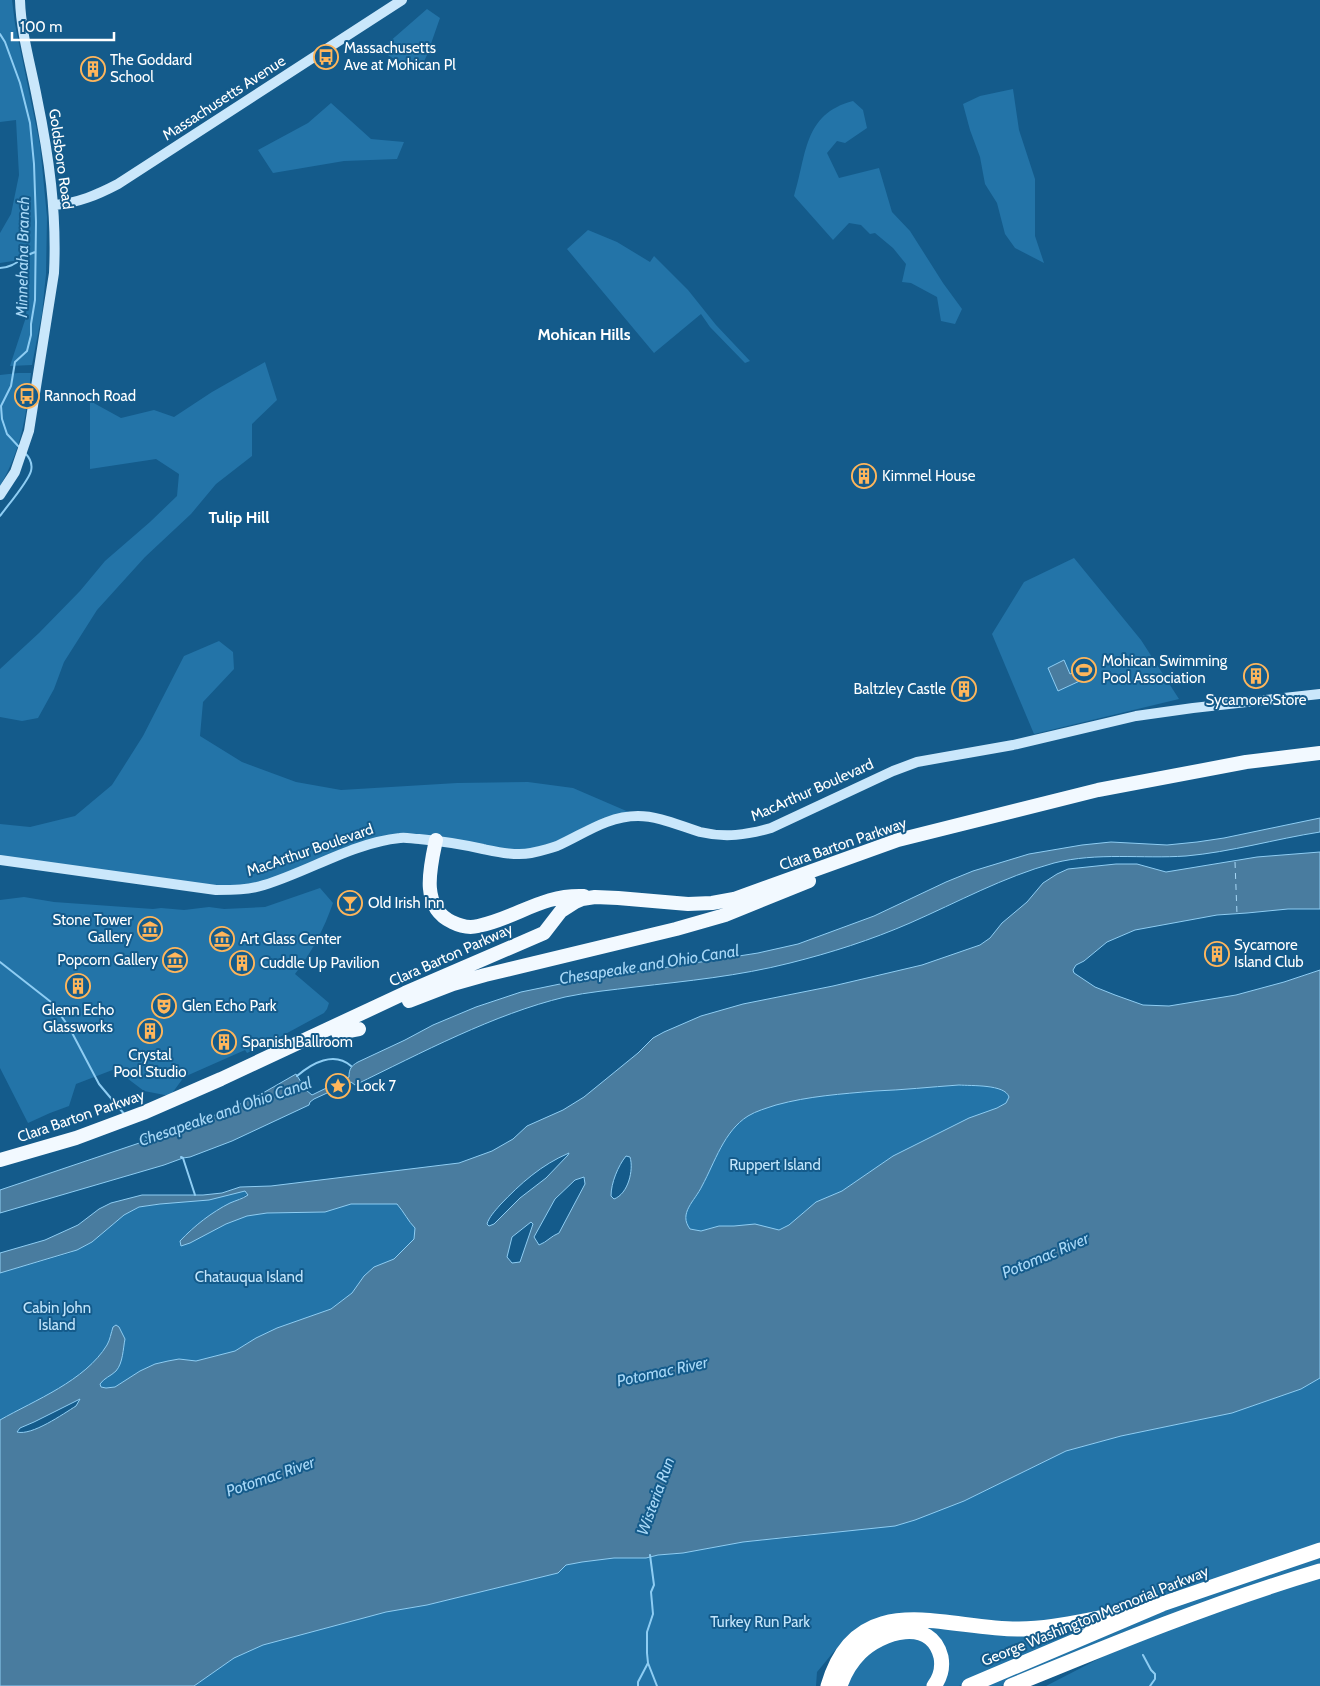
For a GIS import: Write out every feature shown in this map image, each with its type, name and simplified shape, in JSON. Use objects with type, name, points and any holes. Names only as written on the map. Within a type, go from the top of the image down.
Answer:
[{"type":"highway","name":"Clara Barton Parkway","points":[[0,1160],[62,1143],[143,1113],[221,1079],[405,993],[544,933],[561,911],[582,899],[595,897],[667,903],[712,903],[734,899],[898,840],[921,836],[1098,790],[1246,762],[1320,753]]},
{"type":"highway","name":"Clara Barton Parkway","points":[[0,1169],[78,1146],[165,1112],[416,998],[453,984],[725,916],[921,836]]},
{"type":"highway","points":[[436,840],[429,887],[430,896],[434,905],[443,916],[457,924],[478,926],[553,898],[595,897]]},
{"type":"highway","points":[[667,903],[684,908],[690,913],[687,923],[676,929]]},
{"type":"highway","points":[[519,912],[533,909],[542,915],[543,923],[534,937]]},
{"type":"highway","points":[[404,1010],[453,984]]},
{"type":"highway","points":[[338,1033],[359,1029]]},
{"type":"highway","name":"George Washington Memorial Parkway","points":[[969,1686],[1143,1612],[1320,1550]]},
{"type":"highway","points":[[1011,1686],[1254,1592],[1320,1571]]},
{"type":"highway","points":[[828,1686],[838,1661],[853,1641],[874,1626],[896,1620],[923,1619],[995,1628],[1037,1629],[1143,1612]]},
{"type":"highway","points":[[840,1686],[853,1661],[869,1646],[889,1635],[910,1631],[917,1632],[931,1640],[940,1653],[940,1676],[934,1686]]},
{"type":"highway","points":[[1037,1686],[1111,1646]]},
{"type":"main road","name":"Goldsboro Road","points":[[0,495],[15,472],[29,431],[54,273],[56,242],[47,144],[20,0]]},
{"type":"main road","name":"Massachusetts Avenue","points":[[54,204],[70,204],[91,198],[118,184],[402,0]]},
{"type":"main road","name":"MacArthur Boulevard","points":[[0,860],[216,890],[233,890],[263,885],[371,844],[401,838],[436,840],[501,852],[529,853],[556,847],[601,824],[638,816],[658,819],[701,832],[734,835],[752,833],[771,828],[893,771],[917,762],[1014,745],[1136,716],[1320,694]]},
{"type":"green space","points":[[0,0],[12,0],[15,24],[40,145],[47,217],[46,274],[42,313],[32,365],[10,366],[26,317],[26,259],[0,263],[0,233],[11,214],[19,175],[16,120],[0,122]]},
{"type":"green space","points":[[427,9],[440,18],[420,70],[413,71],[380,50]]},
{"type":"green space","points":[[1013,89],[1019,130],[1035,179],[1035,236],[1044,263],[1015,248],[1005,234],[997,203],[985,184],[980,157],[963,104],[980,96]]},
{"type":"green space","points":[[853,101],[863,110],[867,128],[845,143],[837,141],[827,153],[839,178],[879,168],[892,212],[910,231],[962,309],[955,324],[941,321],[937,297],[911,283],[902,282],[906,264],[893,248],[875,233],[870,234],[861,225],[849,223],[833,240],[794,196],[805,151],[816,126],[837,107]]},
{"type":"green space","points":[[331,103],[371,139],[404,142],[397,159],[344,161],[273,173],[258,150],[308,123]]},
{"type":"green space","points":[[588,230],[617,242],[650,262],[654,256],[688,290],[716,325],[750,361],[745,363],[710,327],[701,314],[654,353],[567,249]]},
{"type":"green space","points":[[265,362],[277,400],[252,424],[252,456],[216,484],[191,514],[145,557],[97,610],[64,662],[54,689],[38,718],[22,721],[0,717],[0,669],[80,591],[105,561],[177,496],[179,474],[156,459],[90,469],[90,401],[121,418],[154,410],[174,417],[212,392]]},
{"type":"green space","points":[[31,373],[27,403],[18,445],[0,486],[0,375]]},
{"type":"green space","name":"Mohican Swimming Pool Association","points":[[1074,558],[1141,640],[1179,699],[1034,734],[992,634],[1024,582]]},
{"type":"green space","points":[[219,641],[233,652],[234,669],[203,702],[200,736],[242,762],[296,782],[341,790],[457,783],[528,782],[573,788],[638,816],[529,853],[401,838],[263,885],[233,890],[0,860],[0,824],[30,827],[75,816],[112,785],[143,736],[184,656]]},
{"type":"green space","name":"Glen Echo Park","points":[[320,888],[333,903],[317,940],[295,974],[329,1003],[324,1013],[267,1044],[247,1053],[245,1050],[184,1077],[170,1096],[144,1091],[115,1069],[76,1084],[69,1106],[28,1123],[0,1068],[0,900],[24,897],[54,902],[153,909],[184,910],[209,907],[224,909],[265,907]]},
{"type":"green space","name":"Ruppert Island","points":[[959,1085],[994,1088],[1006,1093],[1009,1097],[1006,1103],[997,1108],[969,1118],[893,1156],[842,1191],[816,1202],[789,1225],[778,1230],[719,1226],[700,1231],[690,1229],[686,1218],[689,1207],[727,1138],[740,1122],[751,1114],[776,1105],[813,1097]]},
{"type":"green space","points":[[245,1191],[248,1194],[209,1216],[189,1231],[207,1234],[247,1216],[267,1213],[325,1212],[351,1204],[397,1204],[416,1228],[414,1239],[394,1259],[374,1267],[364,1276],[352,1293],[331,1309],[277,1328],[235,1351],[196,1361],[179,1359],[155,1364],[115,1387],[106,1388],[101,1387],[101,1381],[115,1372],[122,1358],[125,1339],[119,1327],[113,1327],[110,1339],[98,1358],[73,1380],[0,1420],[0,1273],[70,1253],[92,1242],[124,1215],[139,1207]]},
{"type":"green space","name":"Turkey Run Park","points":[[1320,1378],[1320,1546],[1199,1586],[1076,1619],[1034,1626],[928,1616],[836,1649],[817,1672],[816,1686],[194,1686],[234,1658],[263,1645],[386,1612],[427,1605],[558,1573],[566,1565],[614,1558],[646,1558],[743,1542],[800,1537],[877,1526],[964,1501],[1066,1451],[1121,1436],[1232,1413],[1301,1389]]},
{"type":"green space","points":[[1320,1554],[1320,1568],[1001,1686],[977,1686],[1177,1604]]},
{"type":"green space","points":[[1320,1577],[1320,1686],[1046,1686],[1106,1655],[1191,1621]]},
{"type":"green space","points":[[1105,1621],[1092,1629],[959,1686],[937,1686],[942,1650],[903,1629],[882,1629]]},
{"type":"green space","points":[[919,1636],[938,1655],[930,1686],[844,1686],[863,1655],[890,1639]]},
{"type":"water","points":[[1064,660],[1070,674],[1080,670],[1084,679],[1058,691],[1048,668]]},
{"type":"water","name":"Chesapeake and Ohio Canal","points":[[1320,818],[1320,832],[1220,852],[1169,857],[1087,858],[1054,863],[1017,875],[880,935],[790,963],[713,978],[582,994],[538,1004],[458,1035],[355,1085],[351,1082],[314,1099],[309,1105],[232,1141],[190,1157],[0,1213],[0,1190],[166,1134],[215,1115],[256,1097],[296,1074],[306,1090],[312,1095],[349,1077],[351,1068],[358,1062],[433,1025],[476,1007],[521,992],[560,984],[758,953],[798,944],[874,916],[973,871],[1029,854],[1111,842],[1167,845],[1197,842]]},
{"type":"water","name":"Potomac River","points":[[1320,852],[1320,909],[1288,909],[1217,915],[1135,930],[1107,942],[1084,961],[1076,965],[1073,970],[1074,973],[1095,987],[1115,995],[1143,1005],[1169,1006],[1236,995],[1320,970],[1320,1378],[1301,1389],[1232,1413],[1121,1436],[1066,1451],[964,1501],[895,1526],[743,1542],[646,1558],[614,1558],[566,1565],[558,1573],[427,1605],[386,1612],[263,1645],[234,1658],[194,1686],[0,1686],[0,1420],[58,1388],[86,1369],[98,1358],[107,1345],[113,1327],[116,1325],[125,1339],[118,1368],[100,1384],[101,1387],[106,1388],[115,1387],[155,1364],[179,1359],[196,1361],[235,1351],[277,1328],[331,1309],[352,1293],[364,1276],[374,1267],[394,1259],[414,1239],[415,1228],[397,1204],[351,1204],[325,1212],[267,1213],[247,1216],[181,1246],[180,1241],[197,1225],[223,1207],[244,1198],[248,1195],[245,1191],[209,1200],[139,1207],[124,1215],[92,1242],[77,1250],[0,1273],[0,1253],[45,1240],[78,1225],[99,1209],[111,1203],[142,1195],[203,1195],[222,1193],[240,1187],[271,1186],[459,1163],[492,1151],[513,1139],[527,1126],[563,1110],[584,1097],[638,1053],[653,1038],[701,1016],[743,1004],[833,986],[922,965],[980,945],[990,938],[1002,923],[1027,902],[1043,883],[1068,869],[1116,864],[1137,864],[1166,872],[1257,857]],"holes":[[[959,1085],[987,1086],[1001,1090],[1009,1097],[1006,1103],[997,1108],[969,1118],[893,1156],[842,1191],[816,1202],[789,1225],[779,1230],[755,1224],[719,1226],[701,1231],[690,1229],[686,1218],[689,1207],[702,1186],[726,1138],[740,1122],[751,1114],[776,1105],[813,1097]],[[569,1153],[546,1178],[520,1198],[494,1224],[489,1226],[487,1224],[489,1219],[500,1205],[540,1169]],[[626,1156],[630,1157],[629,1181],[623,1192],[614,1199],[611,1196],[612,1186],[620,1165]],[[584,1177],[585,1184],[559,1233],[539,1245],[534,1237],[555,1199],[575,1180]],[[531,1222],[533,1224],[520,1262],[512,1263],[507,1257],[512,1237]],[[80,1399],[76,1406],[39,1428],[31,1431],[17,1432],[20,1428],[34,1422]]]},
{"type":"waterway","name":"Minnehaha Branch","points":[[0,34],[5,42],[20,83],[30,123],[34,164],[36,222],[35,300],[31,335],[27,351],[15,362],[11,386],[1,406],[2,419],[7,434],[20,448]]},
{"type":"waterway","points":[[0,268],[10,266],[35,252]]},
{"type":"waterway","name":"Minnehaha Branch","points":[[0,516],[22,487],[31,471],[31,461],[25,453]]},
{"type":"waterway","name":"Minnehaha Branch","points":[[0,962],[51,1002],[69,1027],[99,1084],[125,1115]]},
{"type":"waterway","name":"Chesapeake and Ohio Canal","points":[[297,1076],[323,1060],[338,1059],[351,1066]]},
{"type":"waterway","name":"Minnehaha Branch","points":[[143,1134],[151,1141]]},
{"type":"waterway","name":"Minnehaha Branch","points":[[181,1157],[183,1158],[195,1195]]},
{"type":"waterway","name":"Wisteria Run","points":[[650,1555],[654,1585],[651,1592],[653,1614],[647,1632],[647,1653],[648,1663],[657,1686]]},
{"type":"waterway","points":[[1143,1655],[1155,1674],[1155,1679],[1150,1686]]},
{"type":"waterway","points":[[638,1686],[638,1682],[648,1663]]},
{"type":"ferry route","points":[[1235,862],[1237,914]]},
{"type":"place","name":"Massachusetts Ave at Mohican Pl","points":[[326,57]]},
{"type":"place","name":"The Goddard School","points":[[93,69]]},
{"type":"place","name":"Rannoch Road","points":[[27,396]]},
{"type":"place","name":"Kimmel House","points":[[864,476]]},
{"type":"place","name":"Mohican Swimming Pool Association","points":[[1084,670]]},
{"type":"place","name":"Sycamore Store","points":[[1256,676]]},
{"type":"place","name":"Baltzley Castle","points":[[964,689]]},
{"type":"place","name":"Old Irish Inn","points":[[350,903]]},
{"type":"place","name":"Stone Tower Gallery","points":[[150,929]]},
{"type":"place","name":"Art Glass Center","points":[[222,939]]},
{"type":"place","name":"Sycamore Island Club","points":[[1217,954]]},
{"type":"place","name":"Popcorn Gallery","points":[[175,960]]},
{"type":"place","name":"Cuddle Up Pavilion","points":[[242,963]]},
{"type":"place","name":"Glenn Echo Glassworks","points":[[78,986]]},
{"type":"place","name":"Glen Echo Park","points":[[164,1006]]},
{"type":"place","name":"Crystal Pool Studio","points":[[150,1031]]},
{"type":"place","name":"Spanish Ballroom","points":[[224,1042]]},
{"type":"place","name":"Lock 7","points":[[338,1086]]},
{"type":"district","name":"Mohican Hills","points":[[584,334]]},
{"type":"district","name":"Tulip Hill","points":[[239,517]]},
{"type":"park label","name":"Chatauqua Island","points":[[249,1277]]},
{"type":"park label","name":"Cabin John Island","points":[[57,1316]]}]
